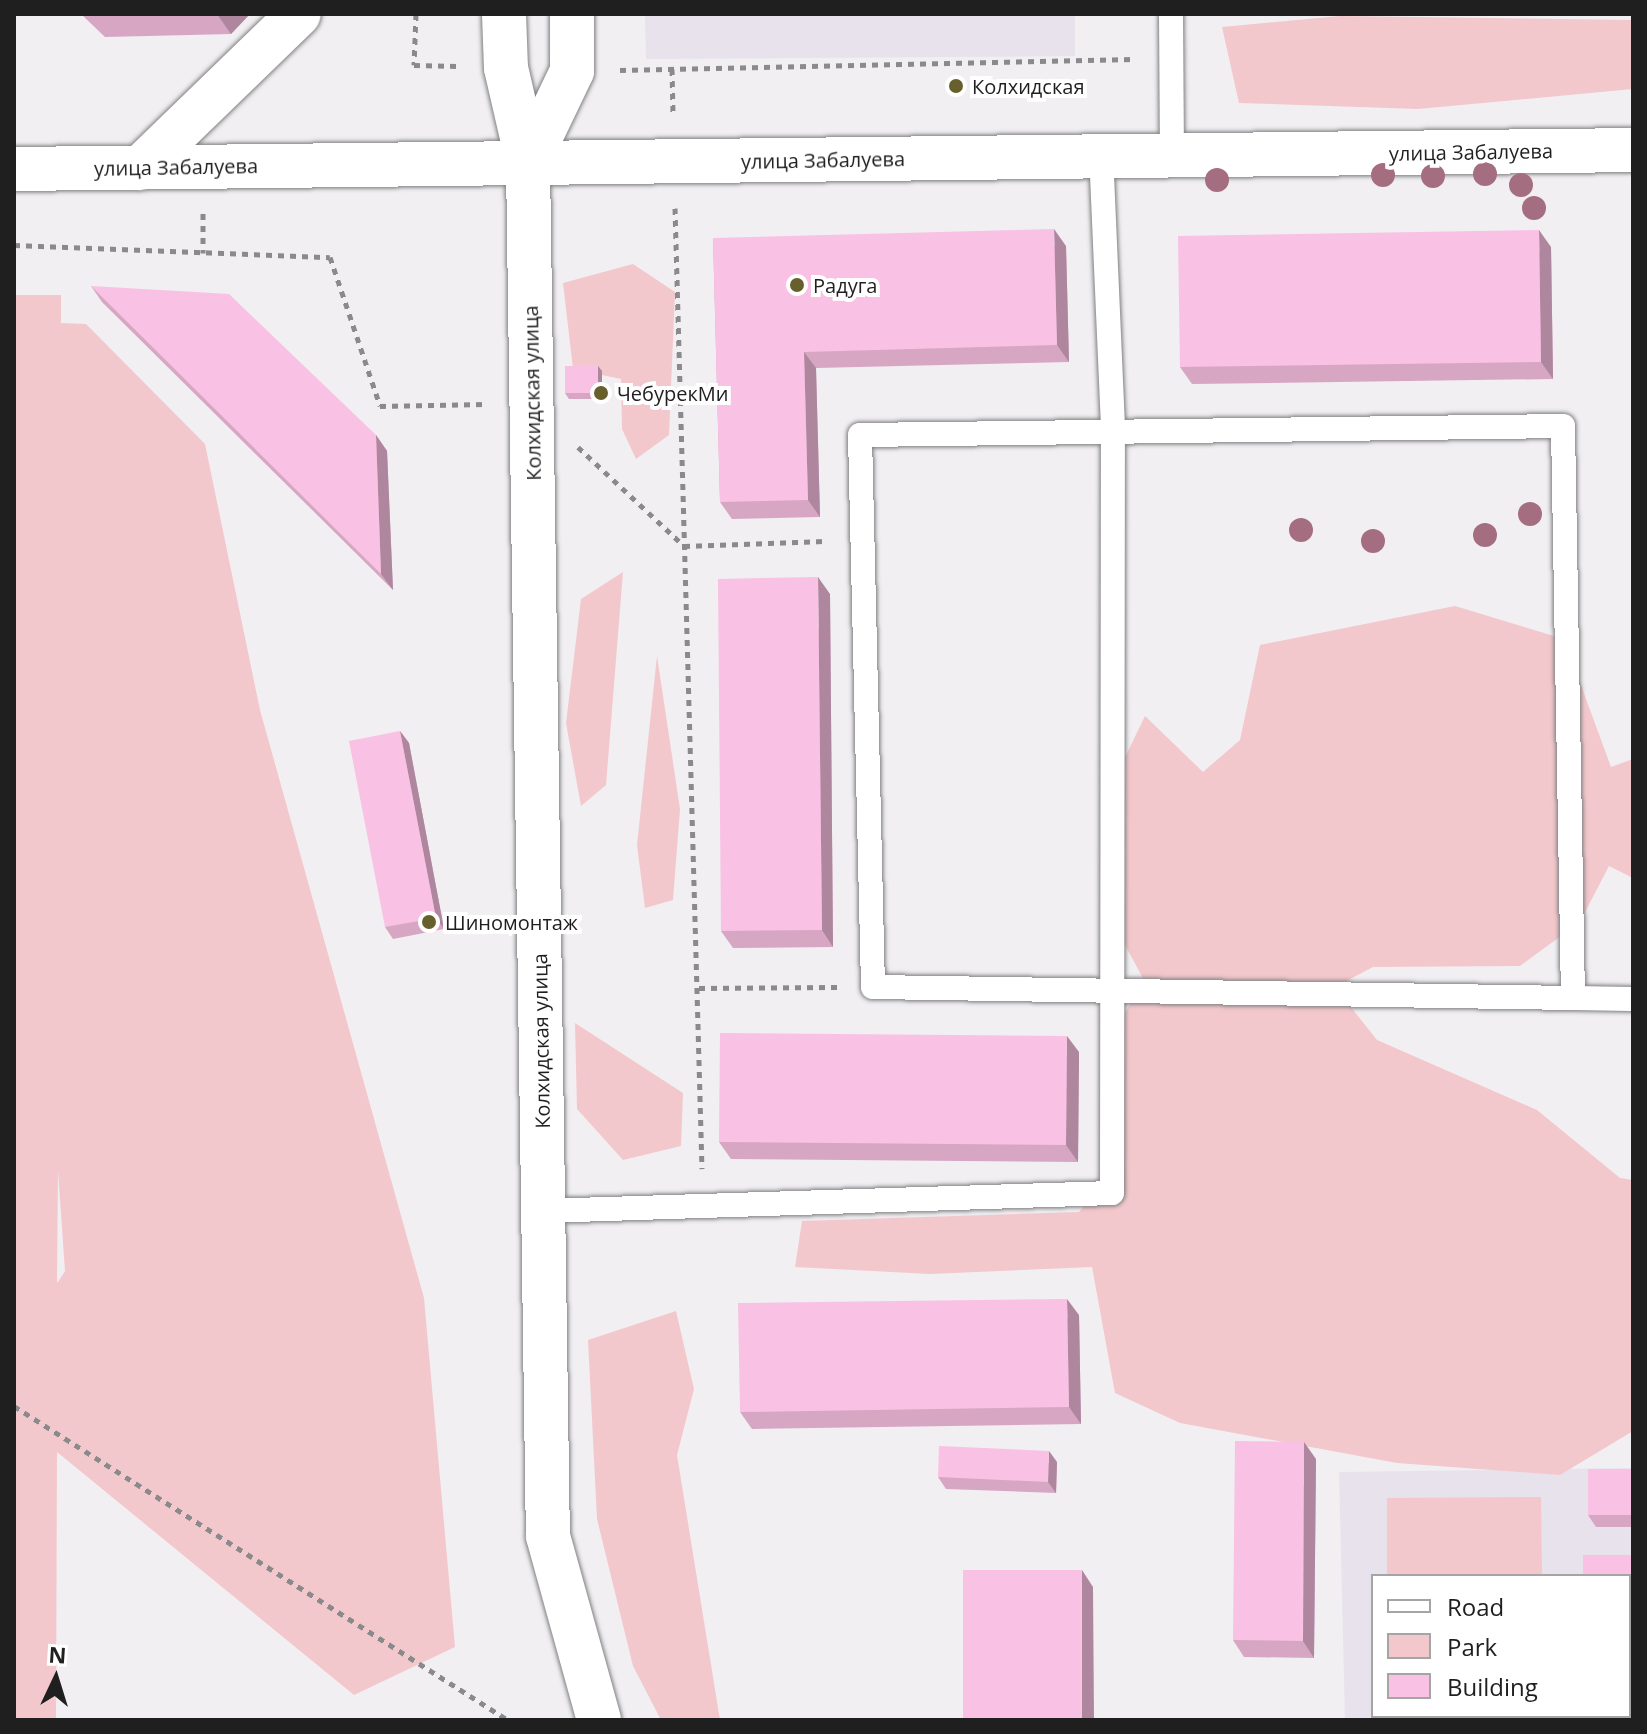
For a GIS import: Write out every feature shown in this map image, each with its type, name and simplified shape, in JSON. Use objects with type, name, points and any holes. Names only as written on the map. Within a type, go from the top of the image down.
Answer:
[{"type":"street","points":[[140,168],[299,14]]},
{"type":"street","name":"Колхидская улица","points":[[504,14],[506,68],[528,163],[548,1536],[599,1720]]},
{"type":"street","name":"Колхидская улица","points":[[528,163],[572,71],[572,14]]},
{"type":"street","name":"улица Забалуева","points":[[14,169],[1633,150]]},
{"type":"lane","points":[[1171,14],[1172,156]]},
{"type":"lane","points":[[543,1211],[1112,1193],[1113,427],[1101,156]]},
{"type":"lane","points":[[1573,998],[1563,426],[1113,427],[860,435],[873,987],[1114,994],[1633,999]]},
{"type":"path","points":[[416,14],[414,65],[506,68]]},
{"type":"path","points":[[572,71],[1171,58]]},
{"type":"path","points":[[672,69],[699,988],[702,1206]]},
{"type":"path","points":[[14,245],[330,257],[380,406],[532,403],[684,546],[864,539]]},
{"type":"path","points":[[699,988],[873,987]]},
{"type":"path","points":[[14,1406],[508,1720]]},
{"type":"shaded area","points":[[645,14],[1075,14],[1075,56],[646,59]]},
{"type":"shaded area","points":[[1633,1468],[1633,1720],[1345,1720],[1339,1472]]},
{"type":"green space","points":[[1340,16],[1633,20],[1633,89],[1418,109],[1239,103],[1222,27]]},
{"type":"green space","points":[[633,264],[675,292],[669,435],[636,459],[622,429],[621,379],[573,369],[563,283]]},
{"type":"green space","points":[[14,295],[61,295],[61,323],[86,324],[205,444],[260,710],[424,1298],[455,1647],[354,1695],[57,1452],[56,1720],[14,1720]],"holes":[[[58,1171],[65,1271],[57,1282]]]},
{"type":"green space","points":[[623,572],[606,785],[581,806],[566,723],[581,599]]},
{"type":"green space","points":[[1455,606],[1564,639],[1611,767],[1633,759],[1633,878],[1609,866],[1580,922],[1520,966],[1373,967],[1335,987],[1377,1040],[1537,1110],[1620,1178],[1633,1180],[1633,1431],[1560,1475],[1397,1463],[1180,1423],[1115,1393],[1092,1267],[930,1274],[795,1267],[802,1221],[1079,1212],[1111,1174],[1115,1030],[1144,980],[1114,925],[1104,801],[1145,716],[1203,772],[1240,740],[1260,645]]},
{"type":"green space","points":[[657,656],[680,809],[673,900],[645,908],[637,845]]},
{"type":"green space","points":[[575,1023],[683,1093],[681,1146],[623,1160],[577,1109]]},
{"type":"green space","points":[[676,1311],[694,1389],[677,1455],[720,1720],[661,1720],[633,1666],[597,1519],[588,1340]]},
{"type":"green space","points":[[1541,1497],[1542,1574],[1387,1574],[1387,1498]]},
{"type":"green space","points":[[1389,1718],[1543,1718],[1543,1720]]},
{"type":"building","points":[[88,14],[152,14],[90,16]]},
{"type":"building","points":[[1054,229],[1057,345],[804,352],[808,500],[720,502],[713,238]]},
{"type":"building","points":[[1539,230],[1541,362],[1180,367],[1178,236]]},
{"type":"building","points":[[91,286],[229,294],[376,435],[381,574]]},
{"type":"building","points":[[565,366],[598,366],[598,393],[565,393]]},
{"type":"building","points":[[818,577],[822,930],[721,931],[718,579]]},
{"type":"building","points":[[400,731],[436,918],[385,927],[349,741]]},
{"type":"building","points":[[720,1033],[1067,1036],[1066,1145],[719,1142]]},
{"type":"building","points":[[1067,1299],[1069,1407],[740,1412],[738,1303]]},
{"type":"building","points":[[1235,1441],[1304,1442],[1303,1641],[1233,1640]]},
{"type":"building","points":[[939,1446],[1049,1451],[1048,1482],[938,1477]]},
{"type":"building","points":[[1588,1469],[1633,1469],[1633,1515],[1588,1515]]},
{"type":"building","points":[[1583,1555],[1633,1555],[1633,1720],[1582,1720],[1631,1718],[1631,1574],[1583,1574]]},
{"type":"building","points":[[963,1570],[1082,1570],[1082,1720],[963,1720]]},
{"type":"place","name":"Колхидская","points":[[956,86]]},
{"type":"place","name":"Радуга","points":[[797,285]]},
{"type":"place","name":"ЧебурекМи","points":[[601,393]]},
{"type":"place","name":"Шиномонтаж","points":[[429,922]]}]
